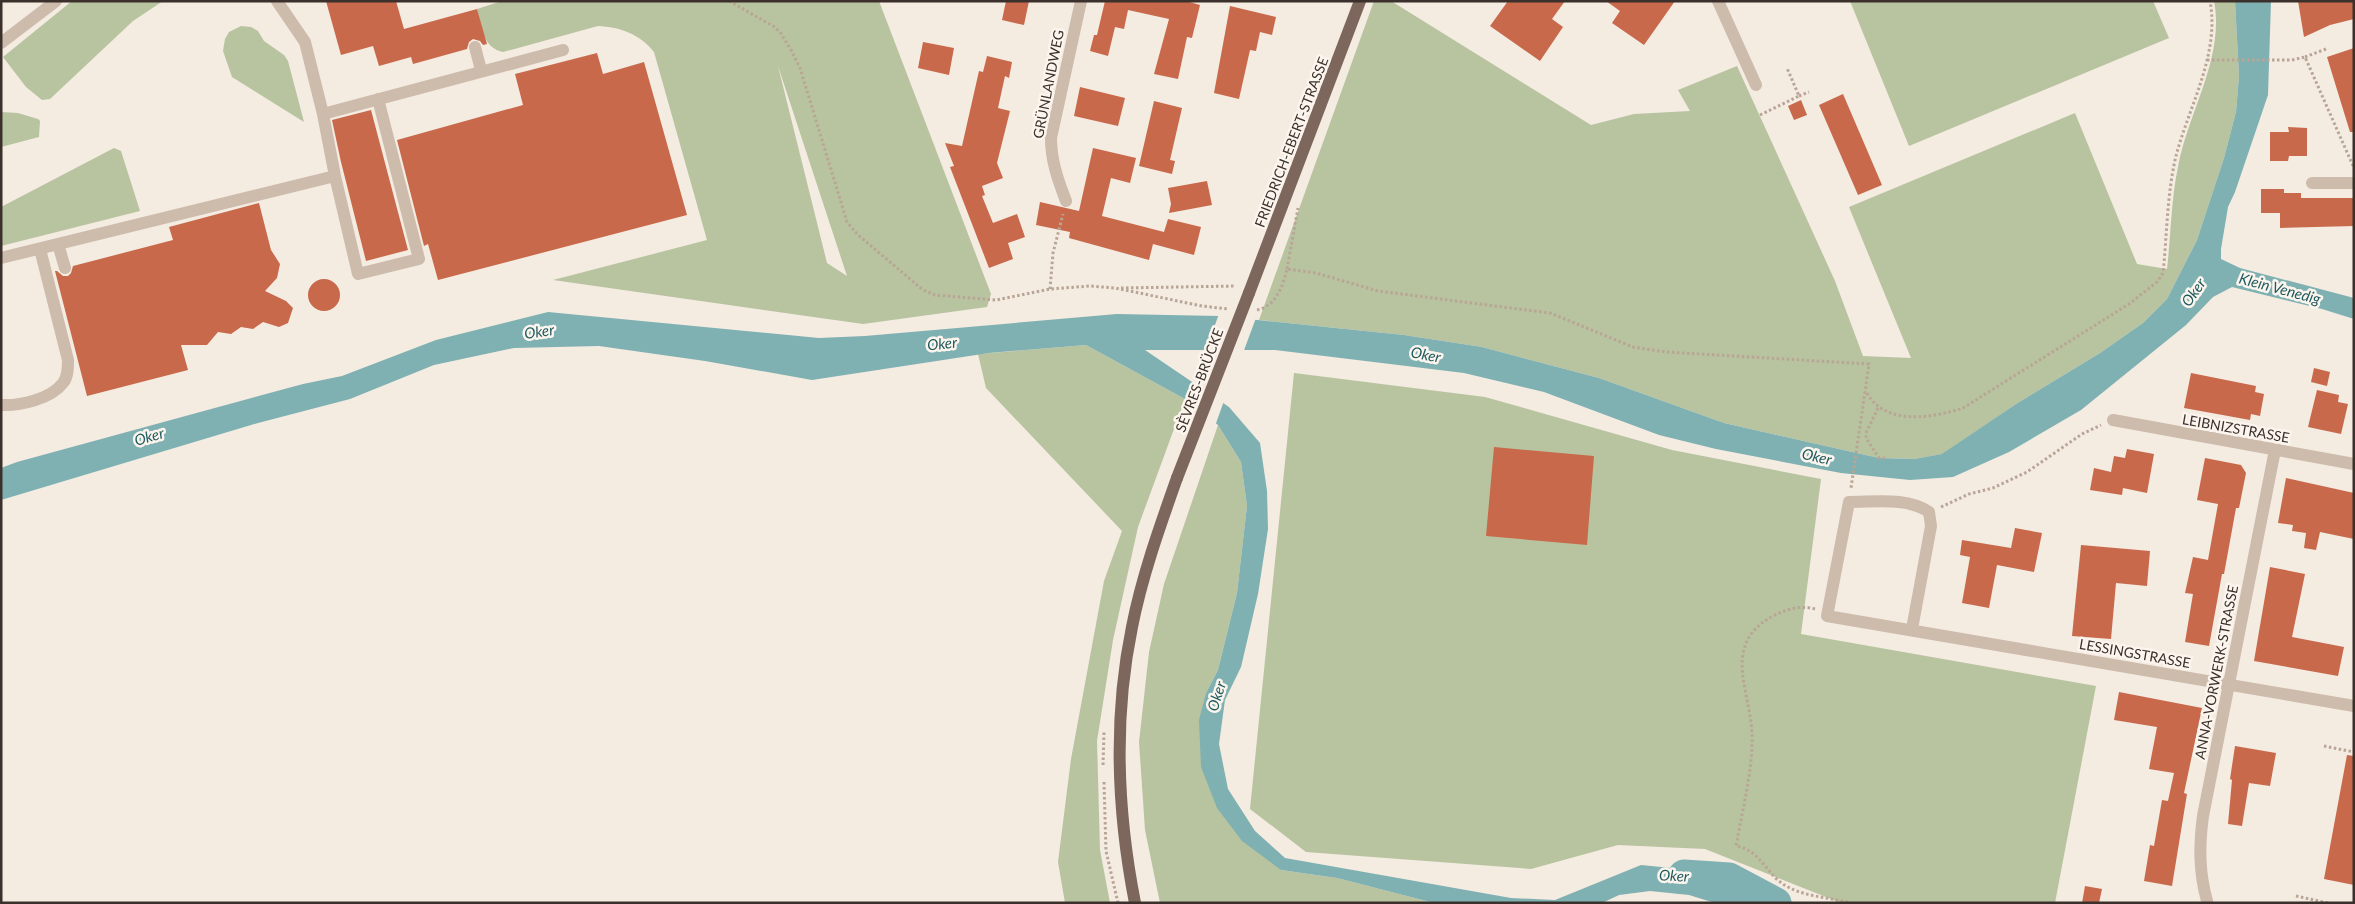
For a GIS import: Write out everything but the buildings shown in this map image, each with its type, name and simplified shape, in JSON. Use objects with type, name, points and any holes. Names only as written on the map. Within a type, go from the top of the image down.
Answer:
[{"type":"main road","name":"FRIEDRICH-EBERT-STRASSE","points":[[1248,293],[1360,1]]},
{"type":"main road","name":"SÈVRES-BRÜCKE","points":[[1135,903],[1124,835],[1118,772],[1124,678],[1132,627],[1144,579],[1177,478],[1248,293]]},
{"type":"street","points":[[1,43],[56,1]]},
{"type":"street","points":[[277,1],[305,42],[323,114],[335,176],[358,274],[419,259],[378,99]]},
{"type":"street","name":"GRÜNLANDWEG","points":[[1066,201],[1051,154],[1051,138],[1081,1]]},
{"type":"street","points":[[1718,1],[1756,85]]},
{"type":"street","points":[[474,47],[482,70]]},
{"type":"street","points":[[323,114],[482,70],[563,50]]},
{"type":"street","points":[[1,258],[335,176]]},
{"type":"street","points":[[2312,183],[2354,183]]},
{"type":"street","points":[[58,244],[65,268]]},
{"type":"street","points":[[1,405],[25,402],[53,393],[64,382],[68,371],[68,360],[40,249]]},
{"type":"street","name":"LEIBNIZSTRASSE","points":[[2113,420],[2354,464]]},
{"type":"street","name":"ANNA-VORWERK-STRASSE","points":[[2207,901],[2200,876],[2199,845],[2275,450]]},
{"type":"street","points":[[1827,616],[1849,502],[1908,503],[1920,506],[1929,512],[1931,526],[1912,629]]},
{"type":"street","name":"LESSINGSTRASSE","points":[[1827,616],[2354,706]]},
{"type":"path","points":[[1850,496],[1861,412],[1866,392],[1878,408],[1896,415],[1922,416],[1945,414],[1963,408],[2129,304],[2157,282],[2163,273],[2172,173],[2176,155],[2207,60],[2213,18],[2210,1]]},
{"type":"path","points":[[2207,60],[2292,60],[2326,50]]},
{"type":"path","points":[[2305,56],[2354,168]]},
{"type":"path","points":[[1787,68],[1799,96]]},
{"type":"path","points":[[1760,115],[1809,92]]},
{"type":"path","points":[[1287,195],[1299,205],[1287,269]]},
{"type":"path","points":[[1050,289],[1053,253],[1066,201]]},
{"type":"path","points":[[1115,288],[1236,286]]},
{"type":"path","points":[[1878,408],[1866,433],[1866,438],[1879,458],[1886,458]]},
{"type":"path","points":[[1929,512],[1969,494],[1993,488],[2028,472],[2082,434],[2113,420]]},
{"type":"path","points":[[1827,616],[1813,608],[1801,606],[1784,611],[1760,622],[1747,640],[1741,662],[1752,742],[1750,772],[1736,846],[1745,847],[1754,852],[1783,884],[1794,890],[1851,903]]},
{"type":"path","points":[[2324,746],[2354,752]]},
{"type":"path","points":[[2296,896],[2328,903]]},
{"type":"green space","points":[[72,1],[163,1],[133,21],[50,99],[42,100],[26,87],[3,57]]},
{"type":"green space","points":[[502,1],[879,1],[991,294],[987,307],[863,324],[553,280],[707,240],[654,52],[636,36],[622,30],[598,26],[503,52],[496,50],[487,41],[477,9]],"holes":[[[778,66],[847,276],[827,263]]]},
{"type":"green space","points":[[1374,1],[1391,1],[1591,125],[1634,114],[1690,111],[1678,90],[1737,66],[1835,281],[1863,356],[1911,358],[1849,207],[2075,113],[2137,264],[2167,269],[2172,205],[2178,167],[2189,126],[2204,85],[2214,43],[2216,22],[2214,1],[2235,1],[2239,76],[2236,112],[2224,158],[2197,240],[2167,299],[2143,323],[2100,353],[2016,404],[1943,454],[1914,459],[1879,458],[1724,423],[1599,378],[1482,347],[1404,335],[1259,320]]},
{"type":"green space","points":[[1850,1],[2153,1],[2169,38],[1909,146]]},
{"type":"green space","points":[[241,26],[251,27],[258,31],[264,41],[284,55],[288,61],[304,122],[232,77],[223,51],[225,39],[229,32]]},
{"type":"green space","points":[[1,112],[18,113],[38,119],[40,121],[39,137],[1,147]]},
{"type":"green space","points":[[114,148],[121,151],[140,211],[1,246],[1,207]]},
{"type":"green space","points":[[1086,345],[1185,399],[1138,527],[1113,640],[1097,741],[1100,850],[1110,903],[1065,903],[1058,862],[1071,759],[1104,581],[1122,531],[986,388],[978,354]]},
{"type":"green space","points":[[1294,373],[1485,397],[1672,450],[1821,479],[1801,634],[2096,686],[2055,903],[1841,903],[1705,849],[1618,845],[1531,869],[1306,852],[1250,809]]},
{"type":"green space","points":[[1218,425],[1241,462],[1247,506],[1237,593],[1218,670],[1206,693],[1201,767],[1281,870],[1337,878],[1434,903],[1160,903],[1145,830],[1139,742],[1149,652],[1164,584]]},
{"type":"water","name":"Klein Venedig","points":[[2235,1],[2271,1],[2268,95],[2235,192],[2228,207],[2221,259],[2240,268],[2354,298],[2354,319],[2322,309],[2232,287],[2213,297],[2186,325],[2081,410],[2009,452],[1953,477],[1910,480],[1841,473],[1716,449],[1659,435],[1544,392],[1464,373],[1275,350],[1145,350],[1229,407],[1260,443],[1267,491],[1268,529],[1258,594],[1241,667],[1225,700],[1219,744],[1228,789],[1255,831],[1285,858],[1511,898],[1555,900],[1641,865],[1711,872],[1795,903],[1715,903],[1689,895],[1650,891],[1619,895],[1602,903],[1434,903],[1337,878],[1281,870],[1242,841],[1217,808],[1201,767],[1199,720],[1206,693],[1218,670],[1237,593],[1247,506],[1241,462],[1218,425],[1185,399],[1086,345],[989,353],[812,380],[705,361],[599,346],[514,348],[434,365],[350,399],[258,423],[1,500],[1,468],[17,462],[303,384],[342,376],[436,340],[548,312],[819,338],[865,336],[1117,314],[1219,316],[1404,335],[1482,347],[1599,378],[1724,423],[1879,458],[1914,459],[1942,454],[2016,404],[2100,353],[2143,323],[2167,299],[2197,240],[2224,158],[2236,112],[2239,76]]},
{"type":"pier","points":[[1219,314],[1256,318],[1243,353],[1205,352]]},
{"type":"pier","points":[[1194,380],[1224,401],[1215,426],[1186,403]]},
{"type":"waterway","name":"Oker","points":[[1684,875],[1729,878],[1776,903]]}]
